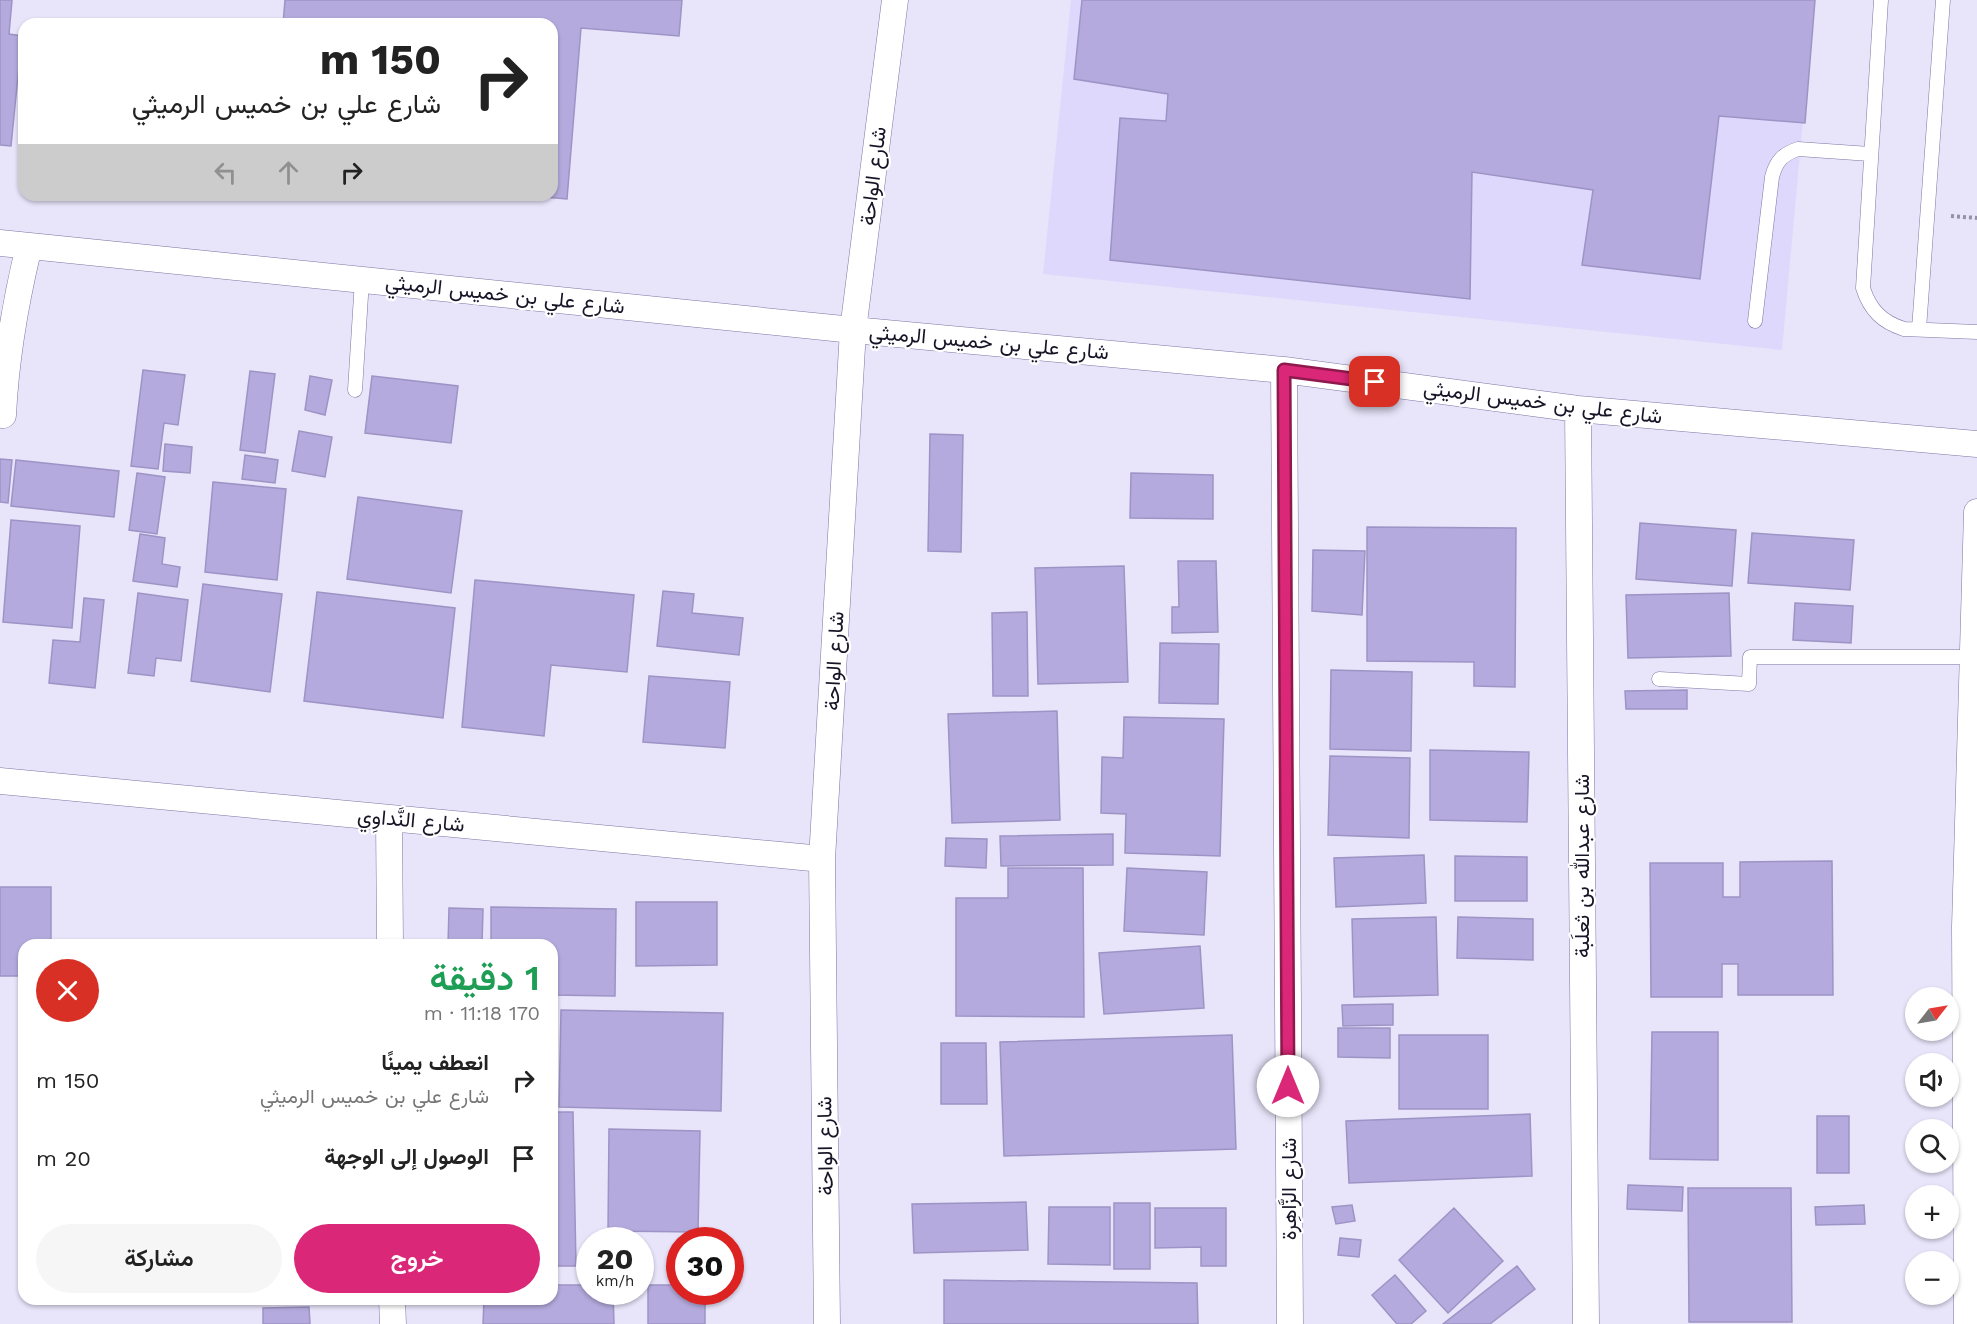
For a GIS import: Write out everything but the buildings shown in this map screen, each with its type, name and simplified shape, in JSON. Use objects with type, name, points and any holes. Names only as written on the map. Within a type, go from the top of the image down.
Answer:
[{"type":"street","name":"شارع الواحة","points":[[827,1324],[822,859],[853,330],[895,0]]},
{"type":"street","name":"شارع علي بن خميس الرميثي","points":[[0,243],[853,330],[1284,370],[1578,409],[1977,444]]},
{"type":"street","points":[[3,415],[5,367],[16,296],[29,246]]},
{"type":"street","name":"شارع الزَّاهِرة","points":[[1284,370],[1290,1324]]},
{"type":"street","name":"شارع عبدالله بن ثعلَبة","points":[[1578,409],[1586,1324]]},
{"type":"street","points":[[1967,1324],[1973,657],[1977,512]]},
{"type":"street","name":"شارع النَّداوِي","points":[[0,781],[822,859]]},
{"type":"street","points":[[389,818],[390,939]]},
{"type":"street","points":[[392,1305],[393,1324]]},
{"type":"lane","points":[[1881,0],[1863,288],[1873,310],[1892,325],[1904,328],[1977,332]]},
{"type":"lane","points":[[1919,329],[1943,0]]},
{"type":"lane","points":[[1755,321],[1772,177],[1774,167],[1780,158],[1788,152],[1808,149],[1870,154]]},
{"type":"lane","points":[[355,390],[362,280]]},
{"type":"lane","points":[[1659,679],[1749,684],[1750,657],[1973,657]]},
{"type":"shaded area","points":[[1071,0],[1814,0],[1782,350],[1043,274]]},
{"type":"route","points":[[1288,1086],[1284,370],[1375,382]]}]
